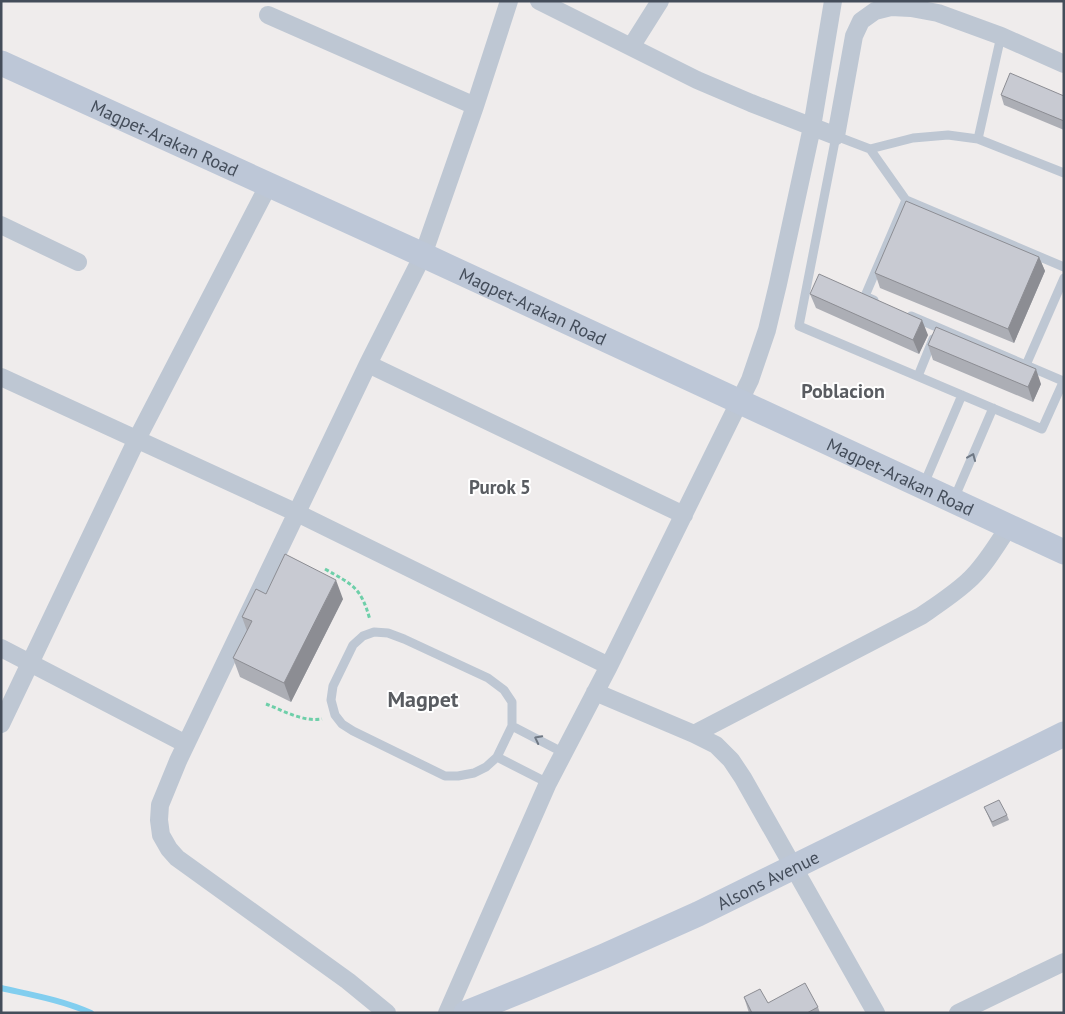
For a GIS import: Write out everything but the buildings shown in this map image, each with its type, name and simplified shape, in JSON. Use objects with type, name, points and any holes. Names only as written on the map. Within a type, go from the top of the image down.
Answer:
[{"type":"main road","name":"Magpet-Arakan Road","points":[[1,63],[423,255],[1064,552]]},
{"type":"main road","name":"Alsons Avenue","points":[[466,1013],[537,985],[698,914],[1064,734]]},
{"type":"street","points":[[387,1013],[348,981],[177,858],[161,835],[160,805],[186,744],[368,364],[423,255],[509,1]]},
{"type":"street","points":[[539,1],[697,80],[836,136],[854,36],[861,21],[875,11],[891,7],[911,8],[938,13],[1001,36],[1064,64]]},
{"type":"street","points":[[632,47],[660,1]]},
{"type":"street","points":[[447,1013],[548,783],[596,692],[750,380],[767,330],[812,127],[833,1]]},
{"type":"street","points":[[268,15],[475,106]]},
{"type":"street","points":[[1,724],[137,439],[268,186]]},
{"type":"street","points":[[1,225],[78,262]]},
{"type":"street","points":[[368,364],[684,515]]},
{"type":"street","points":[[1,377],[297,513],[608,666]]},
{"type":"street","points":[[694,734],[921,616],[970,580],[1008,527]]},
{"type":"street","points":[[1,648],[186,744]]},
{"type":"street","points":[[596,692],[716,745],[731,760],[876,1013]]},
{"type":"street","points":[[958,1013],[1064,962]]},
{"type":"lane","points":[[978,139],[1001,36]]},
{"type":"lane","points":[[870,149],[912,138],[948,135],[978,139],[1064,173]]},
{"type":"lane","points":[[906,314],[1063,380],[1042,429],[799,326],[836,136],[870,149],[906,200],[1064,267]]},
{"type":"lane","points":[[881,303],[865,296],[906,200]]},
{"type":"lane","points":[[1026,365],[1064,278]]},
{"type":"lane","points":[[918,376],[938,328]]},
{"type":"lane","points":[[923,487],[962,395]]},
{"type":"lane","points":[[953,501],[993,408]]},
{"type":"lane","points":[[374,632],[404,639],[488,678],[504,690],[512,702],[512,726],[497,757],[486,767],[474,774],[445,776],[342,724],[335,715],[331,700],[333,686],[354,646],[363,636],[374,632]]},
{"type":"lane","points":[[512,726],[564,752]]},
{"type":"lane","points":[[497,757],[548,783]]},
{"type":"path","points":[[325,569],[357,590],[366,605],[374,632]]},
{"type":"path","points":[[266,704],[311,720],[335,715]]},
{"type":"waterway","points":[[1,988],[58,1001],[91,1013]]},
{"type":"district","name":"Poblacion","points":[[843,391]]},
{"type":"district","name":"Purok 5","points":[[500,487]]},
{"type":"district","name":"Magpet","points":[[423,699]]}]
